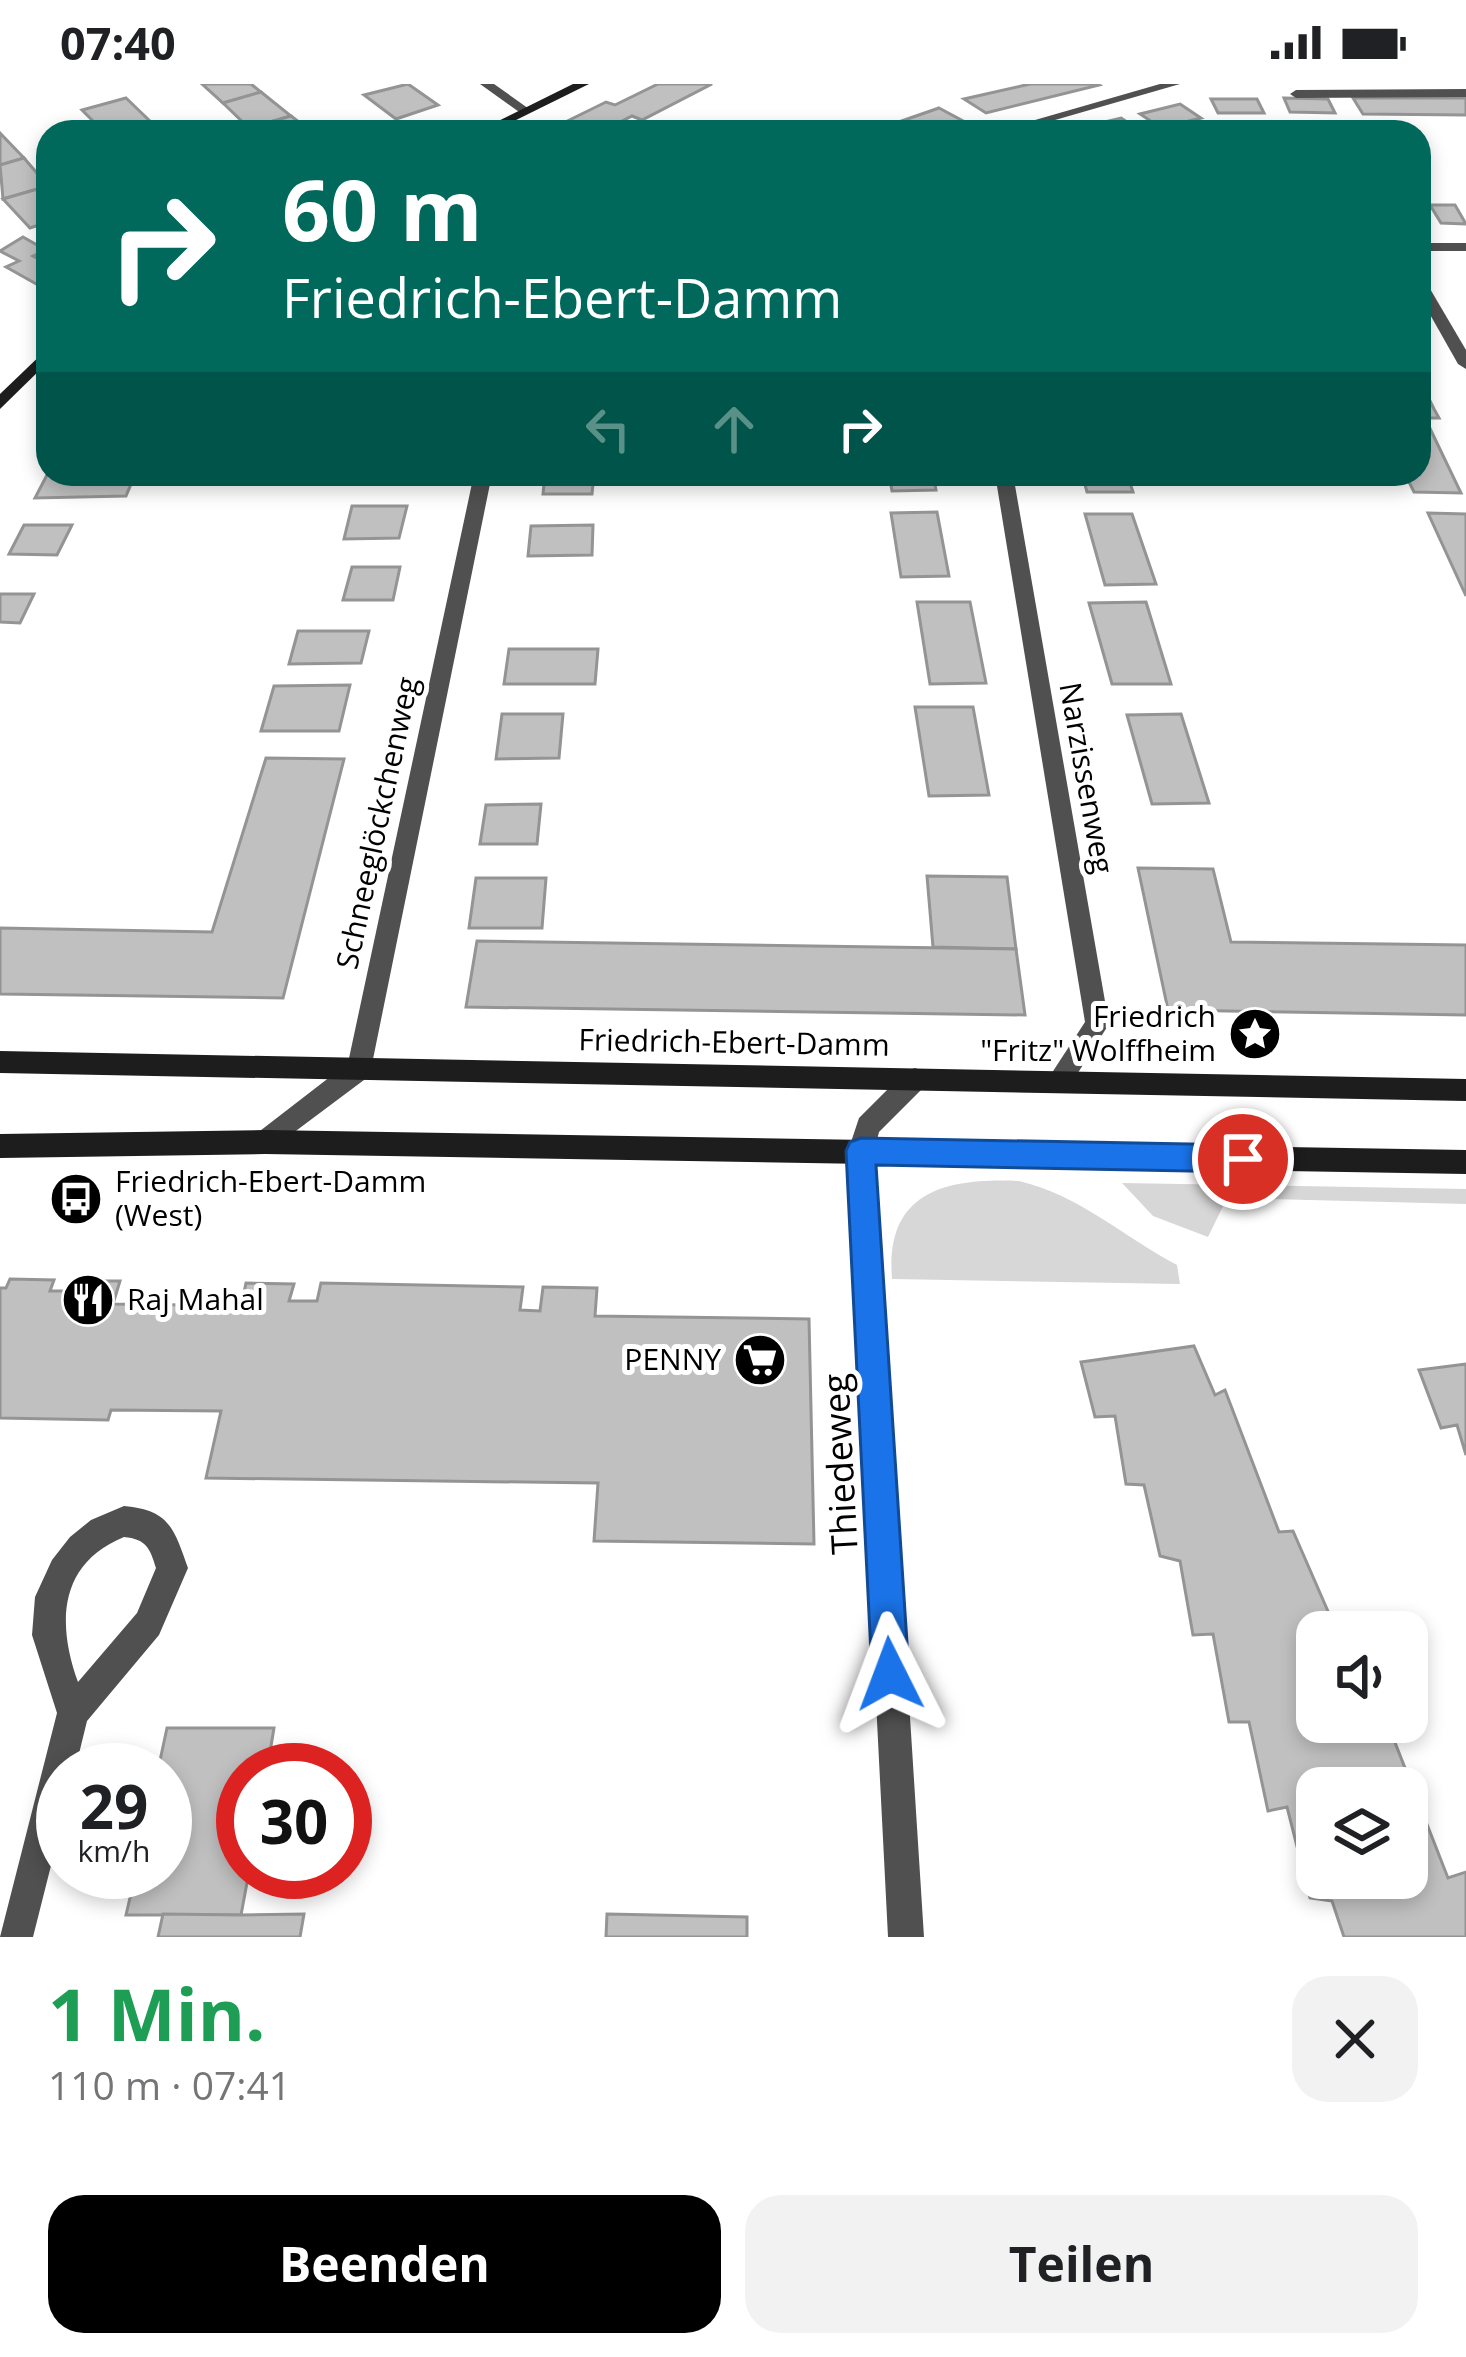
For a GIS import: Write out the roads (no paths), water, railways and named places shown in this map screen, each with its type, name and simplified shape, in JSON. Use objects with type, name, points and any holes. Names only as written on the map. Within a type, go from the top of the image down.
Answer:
[{"type":"main road","points":[[507,120],[583,84]]},
{"type":"main road","points":[[2,397],[36,364]]},
{"type":"main road","name":"Friedrich-Ebert-Damm","points":[[0,1061],[1466,1090]]},
{"type":"main road","points":[[0,1145],[265,1142],[1466,1162]]},
{"type":"street","points":[[486,84],[526,111]]},
{"type":"street","points":[[1043,120],[1174,84]]},
{"type":"street","points":[[1296,94],[1466,93]]},
{"type":"street","points":[[1431,247],[1466,247]]},
{"type":"street","points":[[1431,303],[1466,364]]},
{"type":"street","name":"Schneeglöckchenweg","points":[[359,1069],[480,486]]},
{"type":"street","name":"Narzissenweg","points":[[1006,486],[1096,1024],[1058,1082]]},
{"type":"street","points":[[265,1142],[359,1069]]},
{"type":"street","points":[[861,1151],[868,1126],[915,1079]]},
{"type":"street","name":"Thiedeweg","points":[[861,1151],[906,1937]]},
{"type":"street","points":[[15,1937],[74,1714],[122,1660],[162,1601],[172,1568],[170,1552],[159,1534],[133,1521],[113,1523],[89,1537],[59,1571],[46,1625],[74,1714]]},
{"type":"place","name":"Friedrich \"Fritz\" Wolffheim","points":[[1255,1034]]},
{"type":"place","name":"Friedrich-Ebert-Damm (West)","points":[[76,1199]]},
{"type":"place","name":"Raj Mahal","points":[[88,1300]]},
{"type":"place","name":"PENNY","points":[[760,1360]]}]
